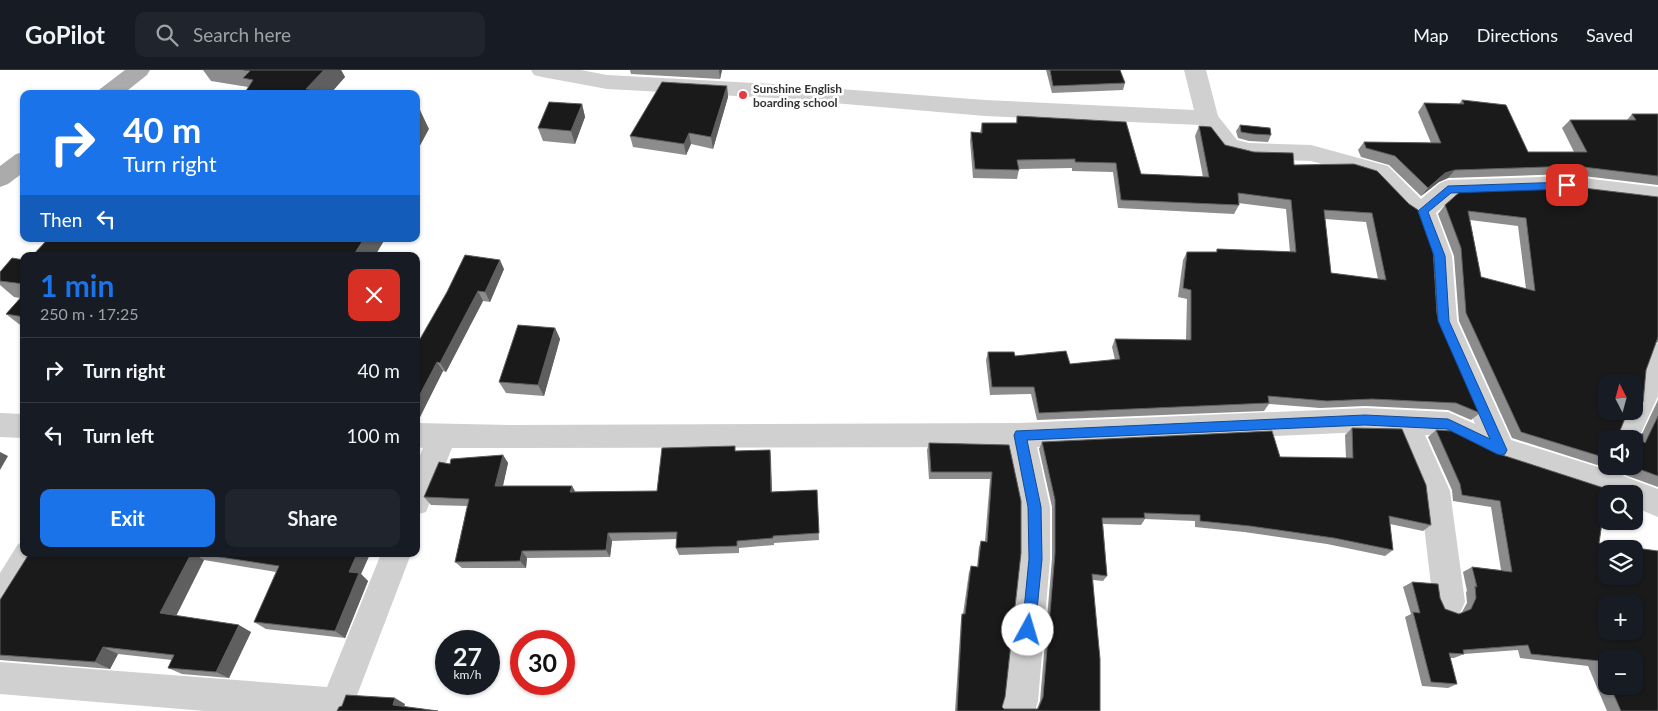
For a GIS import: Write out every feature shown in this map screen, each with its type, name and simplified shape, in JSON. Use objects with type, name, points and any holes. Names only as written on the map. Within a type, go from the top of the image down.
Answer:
[{"type":"main road","points":[[113,90],[139,70]]},
{"type":"main road","points":[[0,178],[20,163]]},
{"type":"street","points":[[1195,70],[1207,118],[1229,146],[1250,151],[1311,153],[1380,172],[1412,205],[1423,211],[1440,256],[1444,321],[1501,450]]},
{"type":"street","points":[[557,71],[607,82],[774,90],[985,108],[1207,118]]},
{"type":"street","points":[[1423,211],[1448,189],[1567,185],[1658,196]]},
{"type":"street","points":[[1629,430],[1651,381],[1658,354]]},
{"type":"street","points":[[420,481],[429,435],[524,437],[1020,435],[1365,420],[1448,424],[1501,450],[1598,471]]},
{"type":"street","points":[[1405,422],[1435,491],[1449,602]]},
{"type":"street","points":[[0,426],[20,426]]},
{"type":"street","points":[[1018,711],[1022,700],[1036,559],[1035,507],[1020,435]]},
{"type":"street","points":[[1612,475],[1658,503]]},
{"type":"street","points":[[0,601],[27,557]]},
{"type":"street","points":[[0,678],[336,708],[395,557]]},
{"type":"building","points":[[244,70],[324,70],[306,89],[317,90],[247,90],[253,80],[243,78],[250,71]]},
{"type":"building","points":[[1050,70],[1120,70],[1125,83],[1053,86]]},
{"type":"building","points":[[662,82],[727,86],[711,137],[689,133],[684,144],[630,136]]},
{"type":"building","points":[[1462,100],[1506,105],[1528,152],[1587,152],[1570,120],[1636,120],[1632,114],[1658,114],[1658,176],[1575,166],[1455,170],[1445,173],[1428,188],[1395,156],[1366,148],[1364,142],[1441,143],[1424,103],[1464,104]]},
{"type":"building","points":[[549,102],[582,104],[571,131],[538,128]]},
{"type":"building","points":[[1017,116],[1126,122],[1141,174],[1209,177],[1199,126],[1211,127],[1225,145],[1254,152],[1293,153],[1294,165],[1354,164],[1377,171],[1409,204],[1418,210],[1433,248],[1437,314],[1480,413],[1456,403],[1372,399],[1327,401],[1268,396],[1269,403],[1039,413],[1034,387],[992,387],[988,352],[1014,352],[1015,356],[1066,351],[1070,364],[1120,359],[1115,339],[1191,340],[1191,290],[1183,288],[1187,252],[1217,252],[1217,249],[1296,252],[1291,200],[1238,193],[1239,205],[1121,200],[1116,163],[1075,162],[1075,159],[1017,160],[1019,170],[975,169],[971,132],[982,133],[982,123],[1017,123]],"holes":[[[1324,210],[1372,213],[1386,280],[1331,273]]]},
{"type":"building","points":[[1240,125],[1270,128],[1271,135],[1241,132]]},
{"type":"building","points":[[1575,187],[1658,197],[1658,337],[1646,370],[1643,402],[1643,375],[1598,375],[1598,420],[1624,420],[1620,430],[1598,430],[1598,456],[1521,432],[1466,313],[1461,248],[1445,205],[1462,190]],"holes":[[[1468,211],[1526,218],[1535,291],[1481,277]]]},
{"type":"building","points":[[45,242],[362,242],[356,252],[36,252]]},
{"type":"building","points":[[465,255],[500,260],[485,292],[478,291],[440,363],[437,362],[420,394],[420,339],[447,292]]},
{"type":"building","points":[[12,258],[20,259],[20,284],[0,281],[0,272]]},
{"type":"building","points":[[20,298],[20,316],[6,314]]},
{"type":"building","points":[[518,325],[555,328],[538,385],[499,382]]},
{"type":"building","points":[[1658,416],[1658,476],[1643,471],[1643,441],[1645,443]]},
{"type":"building","points":[[1352,428],[1402,429],[1426,485],[1431,525],[1389,516],[1393,550],[1334,538],[1200,521],[1200,515],[1144,513],[1145,518],[1102,518],[1107,576],[1092,574],[1100,659],[1100,711],[957,711],[962,614],[965,614],[971,566],[978,567],[981,541],[987,542],[992,472],[931,472],[929,443],[1009,445],[1021,501],[1021,553],[1005,697],[1002,707],[1004,709],[1038,709],[1043,697],[1055,553],[1055,500],[1042,442],[1272,431],[1280,457],[1353,458]]},
{"type":"building","points":[[1436,430],[1453,431],[1499,454],[1598,486],[1598,530],[1601,530],[1598,540],[1598,585],[1643,585],[1643,549],[1658,551],[1658,711],[1621,711],[1614,695],[1643,695],[1643,650],[1598,650],[1598,661],[1531,654],[1528,645],[1463,650],[1464,654],[1449,653],[1457,684],[1431,682],[1413,612],[1420,613],[1412,582],[1438,584],[1440,598],[1445,609],[1459,614],[1471,609],[1476,598],[1475,586],[1477,587],[1472,567],[1512,572],[1500,501],[1462,495],[1460,484]]},
{"type":"building","points":[[735,446],[735,451],[770,450],[771,492],[817,490],[819,533],[737,541],[737,546],[676,548],[677,532],[608,533],[606,550],[522,551],[520,561],[455,562],[469,499],[424,497],[439,462],[450,464],[451,459],[503,455],[495,486],[572,486],[570,492],[657,491],[662,448]]},
{"type":"building","points":[[27,557],[189,557],[160,613],[239,625],[216,672],[168,668],[174,655],[103,647],[95,662],[0,655],[0,600]]},
{"type":"building","points":[[220,557],[356,557],[349,572],[359,573],[335,631],[254,622],[279,566]]},
{"type":"building","points":[[346,695],[395,698],[393,705],[438,711],[337,711],[342,706]]},
{"type":"place","name":"Sunshine English boarding school","points":[[743,95]]},
{"type":"route","points":[[1028,630],[1036,559],[1035,507],[1020,435],[1365,420],[1448,424],[1501,450],[1444,321],[1440,256],[1423,211],[1448,189],[1567,185]]}]
